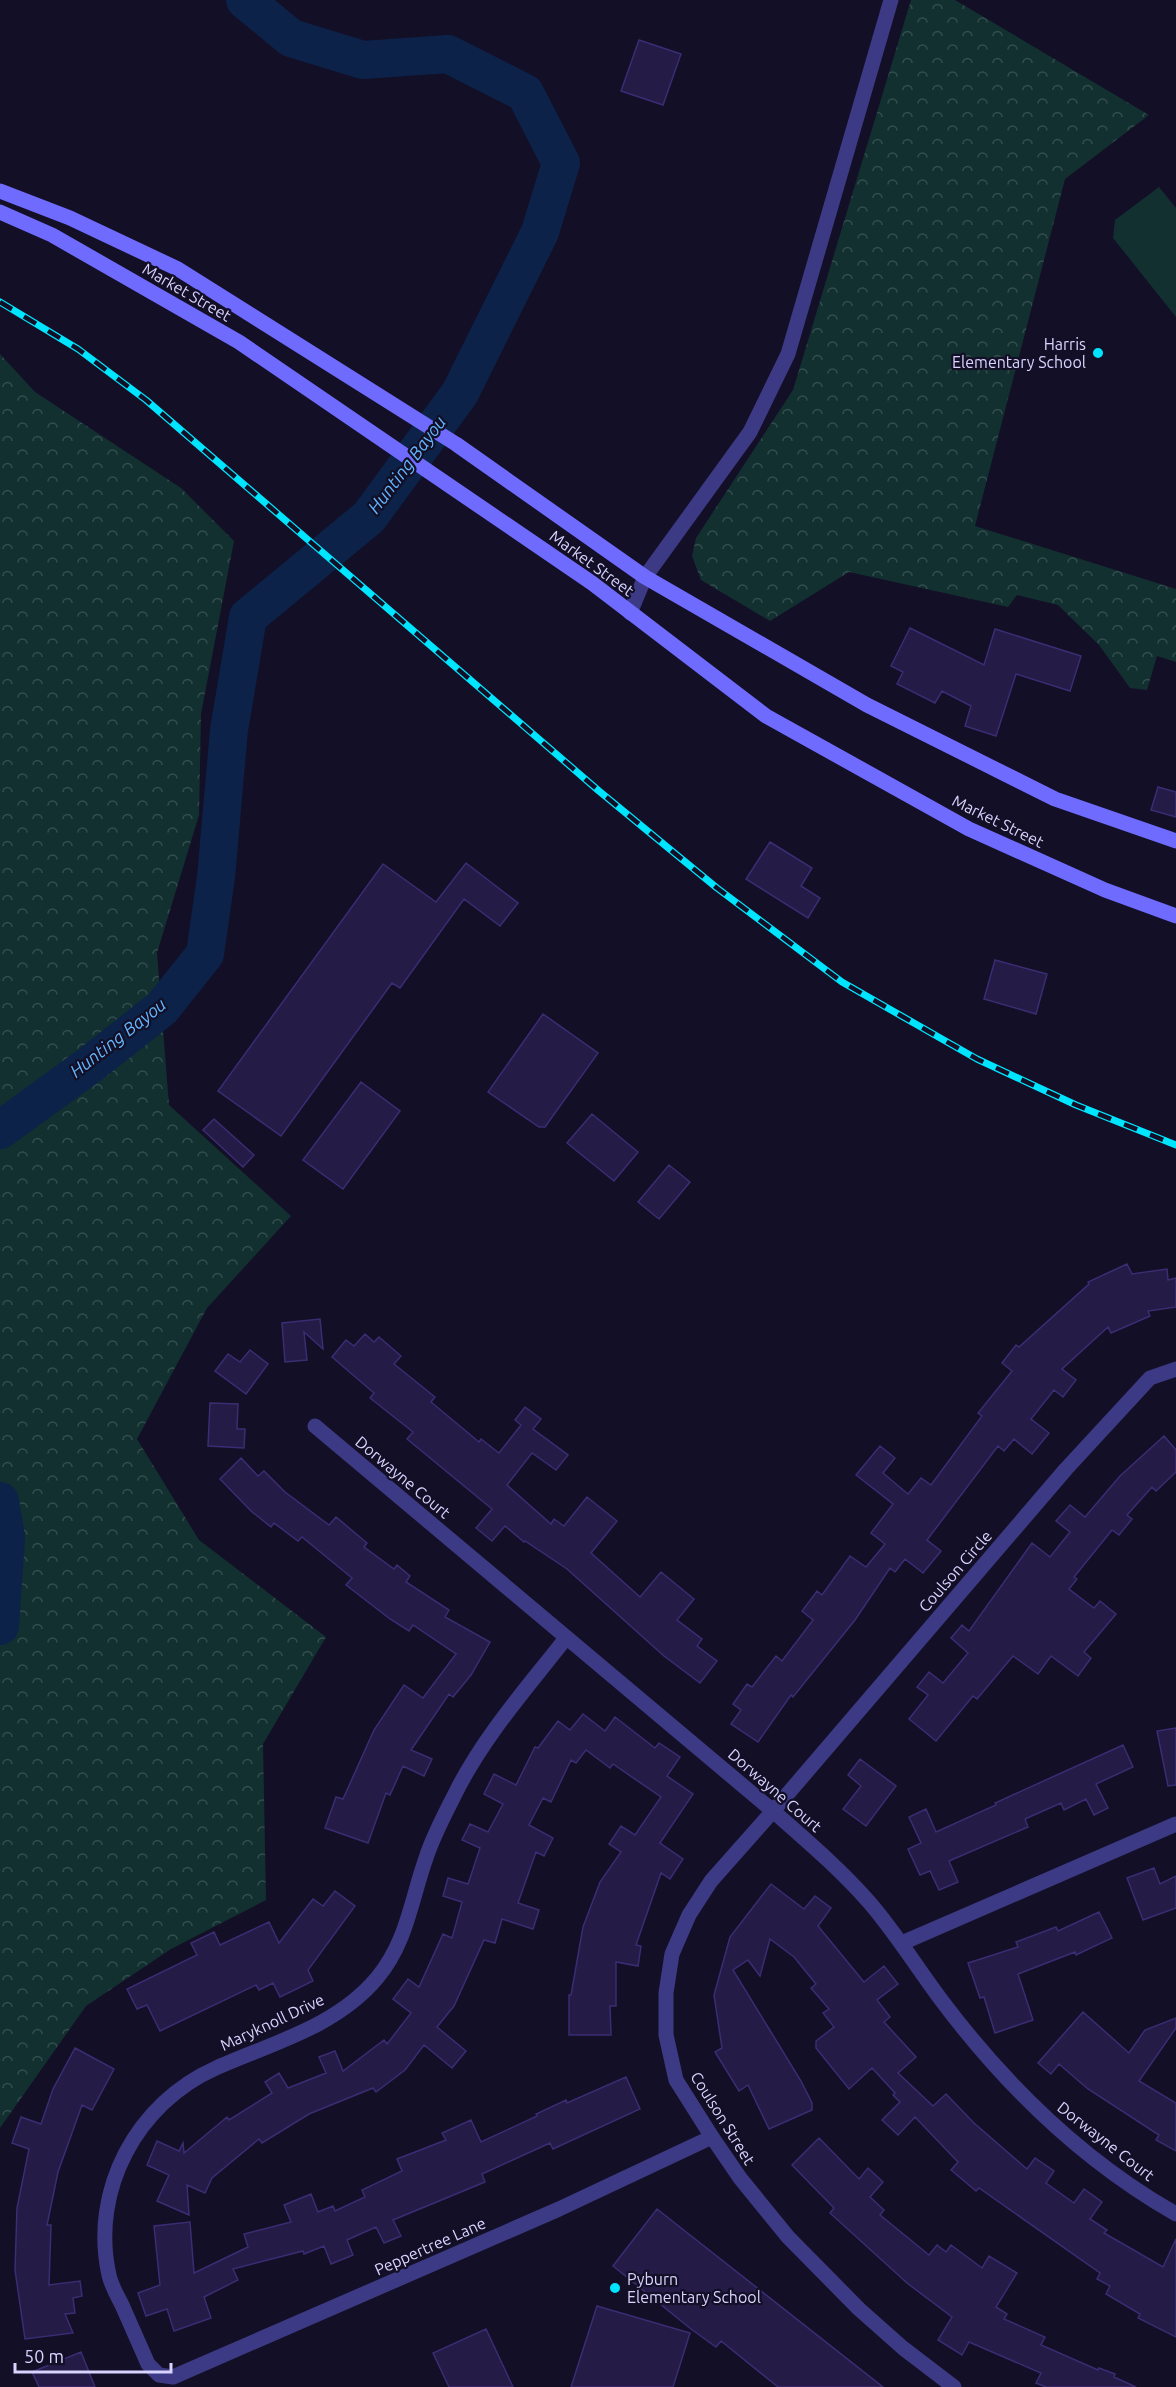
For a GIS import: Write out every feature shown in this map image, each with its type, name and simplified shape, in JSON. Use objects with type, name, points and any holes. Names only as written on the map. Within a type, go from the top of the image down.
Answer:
[{"type":"main road","name":"Market Street","points":[[0,191],[70,218],[178,269],[456,444],[645,577],[867,705],[1055,799],[1176,841]]},
{"type":"main road","name":"Market Street","points":[[0,212],[52,235],[239,342],[592,583],[766,716],[969,829],[1105,890],[1176,916]]},
{"type":"street","points":[[630,613],[645,577],[750,432],[788,354],[891,0]]},
{"type":"street","name":"Coulson Circle","points":[[773,1811],[1066,1469],[1150,1378],[1176,1369]]},
{"type":"street","name":"Dorwayne Court","points":[[315,1426],[827,1859],[869,1902],[984,2053],[1027,2100],[1074,2143],[1119,2178],[1176,2214]]},
{"type":"street","name":"Maryknoll Drive","points":[[159,2375],[148,2364],[109,2277],[104,2245],[113,2179],[128,2146],[154,2112],[184,2083],[323,2023],[351,2003],[376,1978],[396,1951],[409,1919],[426,1857],[472,1762],[566,1638]]},
{"type":"street","name":"Coulson Street","points":[[773,1811],[711,1881],[689,1916],[672,1954],[666,1993],[666,2035],[676,2080],[740,2178],[803,2253],[859,2309],[903,2348],[954,2387]]},
{"type":"street","points":[[902,1943],[1176,1824]]},
{"type":"street","name":"Peppertree Lane","points":[[159,2375],[173,2377],[293,2326],[559,2210],[712,2137]]},
{"type":"green space","points":[[911,0],[955,0],[1149,115],[1065,179],[975,526],[1176,589],[1176,662],[1157,656],[1147,690],[1130,688],[1099,645],[1058,605],[1017,595],[1008,607],[849,572],[770,621],[701,580],[692,556],[696,538],[793,390]]},
{"type":"green space","points":[[1159,187],[1176,208],[1176,317],[1113,238],[1115,220]]},
{"type":"green space","points":[[0,354],[35,392],[181,488],[234,541],[201,714],[199,815],[157,953],[169,1105],[291,1216],[207,1308],[137,1439],[199,1540],[326,1637],[263,1744],[266,1900],[171,1949],[86,2006],[0,2128]]},
{"type":"building","points":[[639,40],[681,54],[663,105],[621,91]]},
{"type":"building","points":[[910,628],[984,665],[995,629],[1081,656],[1070,691],[1016,674],[996,736],[965,726],[971,706],[942,691],[935,703],[897,684],[903,672],[891,666]]},
{"type":"building","points":[[1158,787],[1176,792],[1176,817],[1151,810]]},
{"type":"building","points":[[770,842],[812,868],[801,886],[820,898],[808,918],[746,879]]},
{"type":"building","points":[[466,863],[518,903],[500,926],[464,899],[400,988],[392,983],[281,1136],[218,1091],[383,864],[436,902]]},
{"type":"building","points":[[995,960],[1047,974],[1036,1014],[984,999]]},
{"type":"building","points":[[543,1014],[598,1053],[545,1127],[539,1127],[488,1092]]},
{"type":"building","points":[[361,1082],[400,1111],[343,1189],[303,1160]]},
{"type":"building","points":[[592,1114],[638,1152],[614,1181],[567,1143]]},
{"type":"building","points":[[214,1119],[254,1155],[243,1167],[203,1130]]},
{"type":"building","points":[[669,1165],[690,1182],[659,1219],[638,1202]]},
{"type":"building","points":[[1127,1264],[1132,1274],[1167,1269],[1168,1280],[1176,1278],[1176,1307],[1148,1311],[1150,1316],[1111,1333],[1108,1327],[1062,1369],[1076,1380],[1063,1397],[1054,1390],[1031,1419],[1049,1433],[1032,1454],[1014,1439],[1004,1451],[998,1446],[927,1540],[941,1551],[923,1573],[905,1559],[895,1572],[890,1568],[855,1620],[793,1697],[791,1695],[758,1742],[731,1724],[741,1710],[733,1704],[747,1684],[752,1687],[776,1656],[782,1661],[813,1620],[802,1611],[817,1591],[822,1595],[850,1556],[866,1567],[885,1544],[871,1533],[893,1504],[856,1475],[880,1446],[895,1458],[883,1473],[908,1494],[921,1478],[931,1485],[982,1416],[978,1413],[1012,1371],[1002,1363],[1016,1345],[1019,1347],[1089,1284],[1088,1282]]},
{"type":"building","points":[[320,1319],[323,1349],[304,1332],[307,1360],[285,1362],[282,1323]]},
{"type":"building","points":[[365,1334],[374,1342],[379,1337],[401,1356],[394,1364],[435,1397],[431,1402],[479,1442],[481,1439],[499,1453],[521,1425],[515,1420],[525,1407],[541,1419],[533,1429],[568,1455],[556,1470],[532,1453],[507,1485],[551,1524],[554,1519],[564,1526],[587,1497],[617,1521],[591,1553],[640,1597],[661,1572],[694,1599],[677,1620],[702,1639],[697,1646],[717,1661],[700,1683],[664,1656],[567,1569],[524,1542],[505,1526],[492,1541],[476,1528],[492,1509],[407,1439],[413,1432],[370,1398],[374,1393],[332,1357],[346,1340],[354,1346]]},
{"type":"building","points":[[250,1350],[268,1364],[246,1394],[215,1371],[228,1354],[240,1362]]},
{"type":"building","points":[[210,1403],[238,1404],[237,1429],[245,1429],[244,1448],[208,1446]]},
{"type":"building","points":[[1164,1436],[1176,1450],[1176,1472],[1156,1491],[1152,1487],[1127,1515],[1132,1519],[1119,1535],[1112,1530],[1074,1577],[1077,1579],[1069,1589],[1094,1608],[1100,1601],[1116,1614],[1084,1652],[1091,1658],[1078,1676],[1051,1656],[1038,1674],[1013,1656],[977,1699],[973,1696],[936,1741],[909,1719],[928,1695],[917,1687],[929,1672],[943,1683],[968,1653],[951,1638],[962,1625],[969,1631],[1032,1543],[1050,1557],[1070,1532],[1056,1521],[1070,1505],[1085,1517],[1120,1476]]},
{"type":"building","points":[[241,1458],[258,1476],[264,1471],[285,1492],[329,1525],[336,1517],[367,1543],[364,1547],[394,1569],[397,1565],[410,1576],[406,1582],[449,1610],[445,1617],[490,1642],[471,1675],[453,1697],[449,1694],[411,1750],[432,1759],[424,1776],[403,1766],[390,1795],[386,1793],[368,1843],[325,1828],[336,1797],[343,1799],[374,1730],[404,1685],[423,1698],[456,1654],[413,1625],[409,1631],[390,1619],[346,1585],[352,1578],[302,1537],[298,1541],[274,1523],[271,1527],[251,1511],[220,1479]]},
{"type":"building","points":[[583,1714],[605,1731],[615,1717],[655,1748],[659,1743],[680,1757],[667,1776],[693,1794],[660,1843],[683,1859],[670,1879],[661,1873],[636,1945],[641,1946],[638,1966],[616,1962],[616,2006],[610,2006],[611,2035],[569,2035],[569,1995],[571,1995],[583,1927],[600,1882],[621,1852],[609,1844],[621,1826],[635,1835],[661,1797],[613,1764],[610,1768],[586,1750],[576,1763],[571,1760],[551,1802],[543,1798],[529,1825],[553,1838],[544,1856],[536,1852],[518,1903],[539,1910],[533,1929],[502,1919],[495,1943],[484,1940],[454,2006],[437,2027],[466,2051],[452,2068],[424,2045],[405,2070],[376,2092],[373,2088],[309,2114],[262,2143],[259,2139],[212,2178],[205,2193],[187,2185],[189,2215],[157,2201],[169,2175],[147,2165],[157,2141],[179,2151],[183,2143],[184,2153],[227,2117],[229,2120],[272,2093],[265,2082],[279,2073],[288,2088],[326,2073],[319,2057],[335,2051],[343,2071],[384,2040],[387,2044],[411,2013],[393,1999],[408,1979],[419,1987],[443,1934],[452,1938],[462,1902],[443,1896],[448,1878],[468,1884],[480,1848],[462,1840],[470,1824],[488,1832],[503,1804],[484,1794],[494,1774],[516,1785],[535,1747],[538,1748],[558,1721],[570,1730]]},
{"type":"building","points":[[1176,1728],[1176,1785],[1168,1786],[1157,1731]]},
{"type":"building","points":[[1123,1745],[1133,1767],[1096,1784],[1108,1808],[1094,1815],[1086,1799],[1064,1810],[1061,1803],[1025,1819],[1028,1827],[949,1861],[958,1882],[939,1890],[930,1871],[920,1875],[908,1849],[921,1843],[909,1817],[926,1809],[936,1832]]},
{"type":"building","points":[[860,1759],[896,1786],[866,1826],[843,1809],[861,1786],[848,1775]]},
{"type":"building","points":[[1154,1868],[1160,1884],[1176,1876],[1176,1908],[1143,1920],[1127,1878]]},
{"type":"building","points":[[771,1884],[804,1909],[815,1896],[831,1908],[818,1926],[864,1982],[884,1966],[898,1984],[877,2000],[890,2017],[884,2022],[916,2057],[898,2073],[933,2106],[946,2094],[974,2123],[1027,2169],[1035,2158],[1054,2171],[1046,2183],[1074,2203],[1084,2189],[1102,2202],[1090,2219],[1107,2230],[1104,2233],[1163,2267],[1176,2239],[1176,2337],[1138,2318],[1140,2314],[1106,2294],[1110,2286],[1097,2279],[1100,2273],[979,2188],[976,2191],[951,2170],[958,2162],[915,2117],[898,2135],[882,2120],[900,2102],[893,2095],[895,2093],[872,2068],[849,2089],[816,2048],[816,2041],[834,2027],[823,2013],[829,2009],[811,1988],[816,1984],[794,1957],[770,1939],[760,1976],[748,1960],[733,1970],[801,2081],[812,2103],[812,2110],[769,2129],[748,2085],[739,2091],[715,2052],[722,2048],[714,1995],[730,1937]]},
{"type":"building","points":[[335,1891],[355,1906],[308,1970],[313,1981],[280,1997],[273,1983],[259,1990],[256,1985],[160,2031],[147,2005],[137,2009],[127,1989],[197,1955],[191,1943],[214,1932],[220,1945],[269,1922],[279,1943],[313,1899],[323,1906]]},
{"type":"building","points":[[1099,1912],[1112,1938],[1076,1955],[1075,1952],[1018,1974],[1033,2020],[995,2033],[984,1997],[980,1998],[968,1963],[1018,1947],[1016,1942],[1056,1927],[1058,1931]]},
{"type":"building","points":[[1083,2012],[1129,2053],[1145,2030],[1176,2018],[1176,2028],[1139,2081],[1176,2103],[1176,2151],[1156,2140],[1159,2135],[1088,2089],[1059,2064],[1051,2074],[1038,2063]]},
{"type":"building","points":[[75,2048],[114,2069],[92,2110],[82,2105],[58,2172],[47,2225],[51,2225],[49,2285],[80,2281],[82,2296],[73,2298],[75,2313],[65,2314],[73,2333],[25,2339],[15,2270],[17,2208],[29,2149],[12,2143],[21,2117],[41,2124],[53,2089]]},
{"type":"building","points":[[626,2077],[640,2109],[553,2149],[550,2143],[482,2174],[485,2182],[393,2220],[401,2236],[384,2243],[376,2227],[347,2240],[353,2255],[331,2264],[324,2246],[304,2254],[303,2251],[233,2269],[238,2280],[204,2297],[211,2318],[174,2331],[167,2309],[146,2316],[138,2293],[160,2285],[154,2226],[190,2222],[194,2273],[248,2247],[244,2234],[291,2222],[284,2205],[311,2194],[318,2212],[333,2206],[335,2211],[365,2197],[362,2190],[402,2171],[397,2159],[446,2140],[442,2133],[471,2120],[481,2142],[566,2100],[567,2103]]},
{"type":"building","points":[[819,2138],[859,2179],[868,2168],[883,2182],[870,2197],[884,2210],[880,2215],[929,2255],[937,2245],[946,2252],[951,2245],[982,2268],[989,2256],[1017,2273],[996,2307],[1007,2314],[1004,2319],[1045,2337],[1041,2345],[1098,2370],[1099,2368],[1115,2374],[1114,2377],[1136,2387],[1046,2387],[1036,2383],[1041,2373],[969,2342],[962,2355],[938,2340],[952,2317],[907,2283],[830,2213],[834,2208],[792,2165]]},
{"type":"building","points":[[657,2209],[883,2387],[778,2387],[721,2341],[716,2347],[691,2329],[613,2266]]},
{"type":"building","points":[[597,2306],[690,2333],[673,2387],[571,2387]]},
{"type":"building","points":[[486,2329],[513,2387],[449,2387],[433,2353]]},
{"type":"building","points":[[81,2352],[95,2387],[39,2387],[32,2372]]},
{"type":"waterway","name":"Hunting Bayou","points":[[0,1130],[91,1064],[162,1008],[205,954],[216,877],[229,730],[248,617],[369,517],[460,393],[540,232],[561,163],[525,93],[448,54],[363,60],[291,38],[245,0]]},
{"type":"waterway","name":"Hunting Bayou","points":[[0,1501],[6,1538],[0,1626]]},
{"type":"railway","points":[[0,302],[78,349],[146,400],[599,791],[717,888],[842,982],[977,1059],[1076,1105],[1176,1145]]},
{"type":"place","name":"Harris Elementary School","points":[[1098,353]]},
{"type":"place","name":"Pyburn Elementary School","points":[[615,2288]]}]
